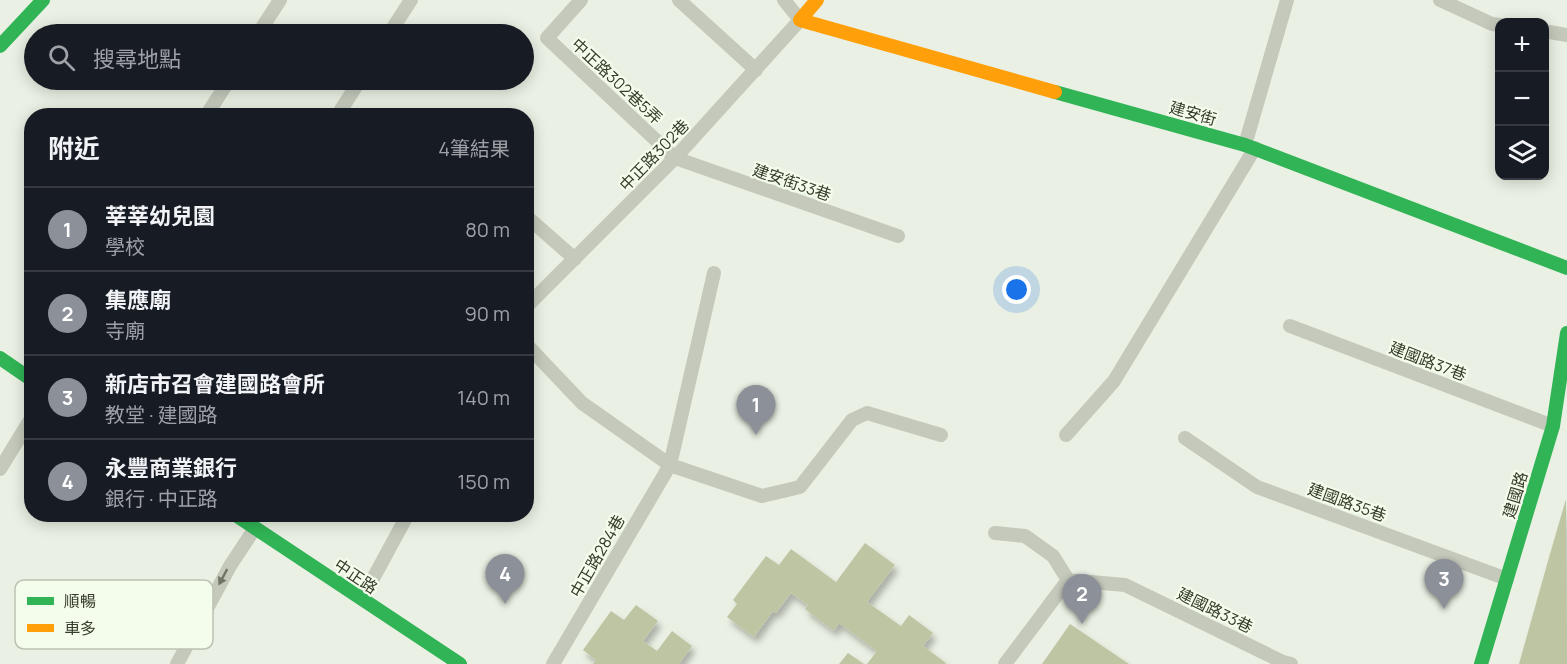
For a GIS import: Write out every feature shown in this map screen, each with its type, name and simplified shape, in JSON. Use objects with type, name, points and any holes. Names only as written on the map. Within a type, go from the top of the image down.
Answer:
[{"type":"street","points":[[800,20],[817,0]]},
{"type":"street","points":[[0,46],[37,2]]},
{"type":"street","name":"建安街","points":[[800,20],[1250,146],[1567,268]]},
{"type":"street","name":"建國路","points":[[1481,664],[1507,579],[1560,427],[1567,333]]},
{"type":"street","points":[[0,358],[24,374]]},
{"type":"street","name":"中正路","points":[[246,522],[460,664]]},
{"type":"lane","points":[[264,24],[280,0]]},
{"type":"lane","points":[[395,24],[411,0]]},
{"type":"lane","name":"中正路302巷5弄","points":[[581,0],[547,38],[675,158]]},
{"type":"lane","points":[[679,0],[756,70]]},
{"type":"lane","points":[[784,0],[800,20]]},
{"type":"lane","points":[[1066,435],[1114,381],[1250,146],[1287,0]]},
{"type":"lane","points":[[1440,0],[1495,24]]},
{"type":"lane","name":"中正路302巷","points":[[534,299],[675,158],[800,20]]},
{"type":"lane","points":[[1549,33],[1567,35]]},
{"type":"lane","points":[[211,108],[223,90]]},
{"type":"lane","points":[[342,108],[354,90]]},
{"type":"lane","name":"建安街33巷","points":[[675,158],[898,236]]},
{"type":"lane","points":[[534,223],[575,259]]},
{"type":"lane","name":"中正路284巷","points":[[553,664],[670,465],[714,273]]},
{"type":"lane","name":"建國路37巷","points":[[1290,326],[1560,427]]},
{"type":"lane","points":[[534,352],[582,403],[670,465],[762,496],[800,487],[852,420],[867,413],[941,435]]},
{"type":"lane","points":[[0,469],[24,430]]},
{"type":"lane","name":"建國路35巷","points":[[1185,438],[1257,487],[1507,579]]},
{"type":"lane","points":[[213,597],[230,566],[259,522]]},
{"type":"lane","points":[[362,600],[404,522]]},
{"type":"lane","points":[[995,533],[1025,536],[1053,556],[1068,580],[1005,664]]},
{"type":"lane","name":"建國路33巷","points":[[1068,580],[1125,585],[1291,664]]},
{"type":"lane","points":[[177,664],[185,649]]},
{"type":"lane","points":[[430,664],[438,650]]},
{"type":"building","points":[[1566,499],[1567,664],[1519,664],[1548,561]]},
{"type":"building","points":[[865,543],[895,565],[867,602],[901,626],[909,615],[933,633],[923,646],[945,664],[867,664],[877,651],[839,623],[834,631],[805,609],[808,605],[791,593],[776,613],[773,611],[754,637],[727,617],[737,604],[733,600],[766,556],[779,565],[791,549],[836,582]]},
{"type":"building","points":[[636,605],[658,621],[643,641],[657,651],[672,631],[692,646],[679,664],[593,664],[596,660],[583,650],[611,611],[624,620]]},
{"type":"building","points":[[1070,624],[1129,664],[1042,664]]},
{"type":"building","points":[[848,653],[864,664],[839,664]]},
{"type":"traffic: fast","points":[[0,46],[43,0]]},
{"type":"traffic: fast","points":[[1055,92],[1245,145],[1567,268]]},
{"type":"traffic: fast","points":[[1481,664],[1553,426],[1567,333]]},
{"type":"traffic: fast","points":[[0,358],[24,374]]},
{"type":"traffic: fast","points":[[246,522],[460,664]]},
{"type":"traffic: slow","points":[[817,0],[800,20],[1055,92]]},
{"type":"place","name":"莘莘幼兒園","points":[[756,435]]},
{"type":"place","name":"永豐商業銀行","points":[[505,604]]},
{"type":"place","name":"新店市召會建國路會所","points":[[1444,609]]},
{"type":"place","name":"集應廟","points":[[1082,624]]}]
